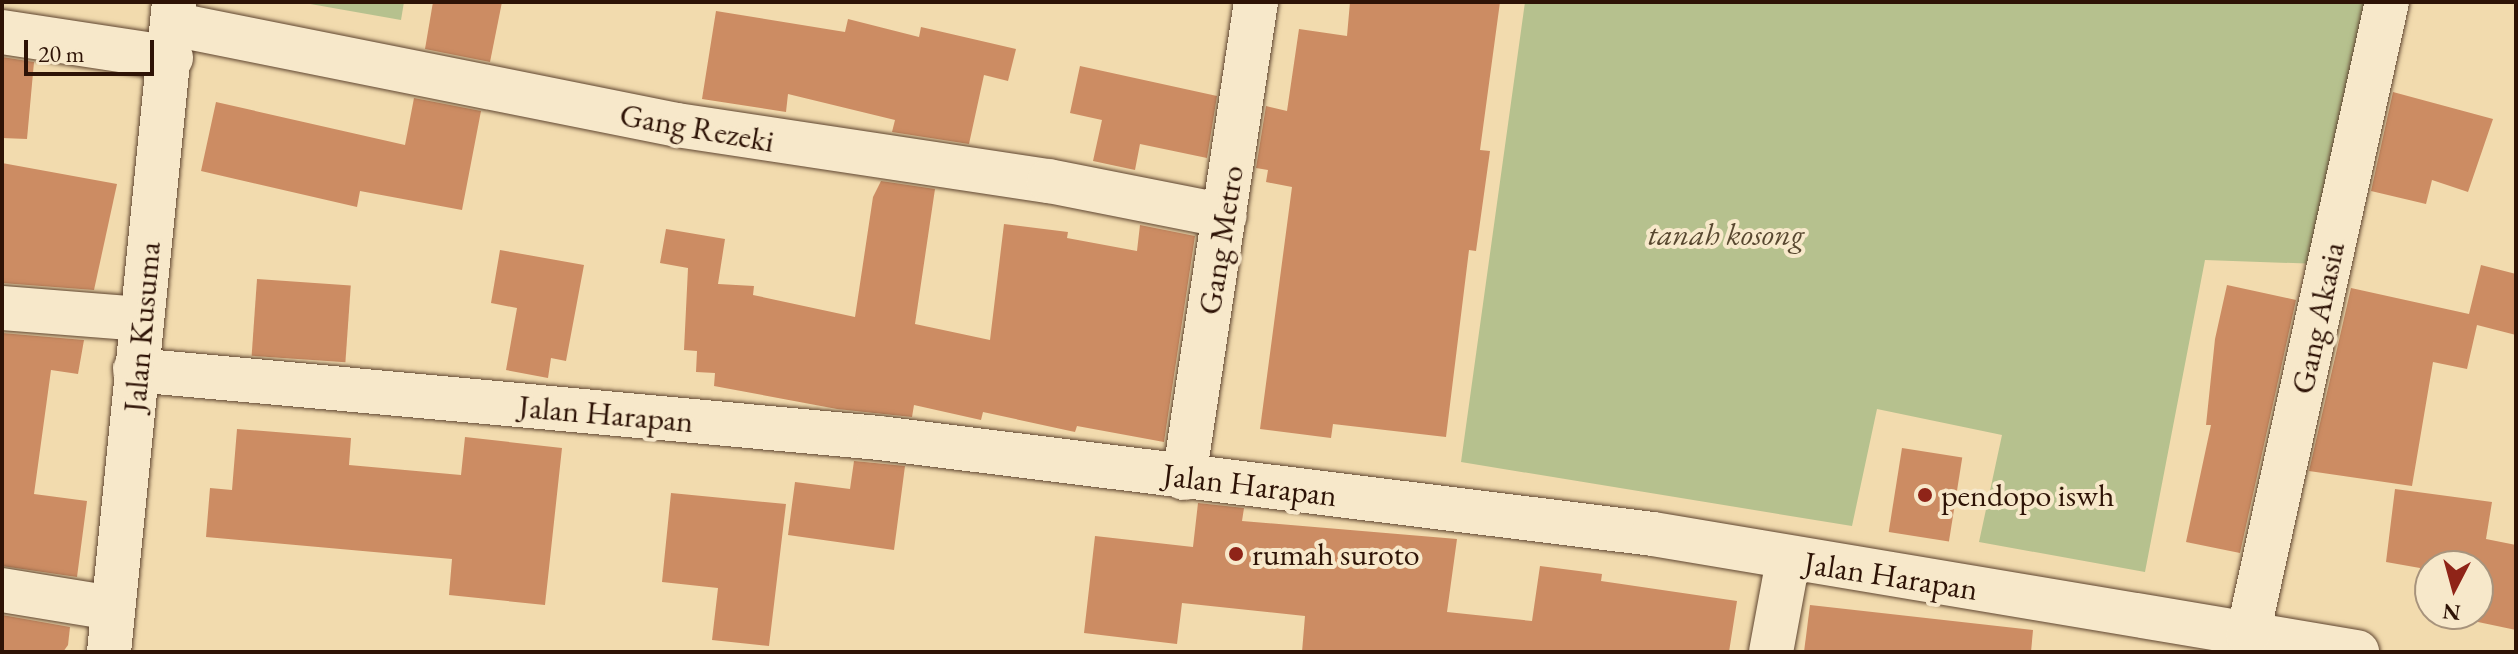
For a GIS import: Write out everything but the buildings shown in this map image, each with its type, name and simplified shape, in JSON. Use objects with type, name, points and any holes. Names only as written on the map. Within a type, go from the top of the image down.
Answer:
[{"type":"street","name":"Gang Metro","points":[[1184,478],[1256,2]]},
{"type":"street","name":"Gang Akasia","points":[[2248,634],[2387,2]]},
{"type":"street","name":"Gang Rezeki","points":[[2,32],[172,28],[677,125],[1049,181],[1225,216]]},
{"type":"street","name":"Jalan Kusuma","points":[[109,652],[130,477],[135,370],[172,28]]},
{"type":"street","points":[[2,308],[141,319]]},
{"type":"street","name":"Jalan Harapan","points":[[135,370],[879,438],[1653,534],[1788,560],[2357,652]]},
{"type":"street","points":[[1771,652],[1788,560]]},
{"type":"street","points":[[2,590],[112,608]]},
{"type":"green space","points":[[299,2],[404,2],[401,20]]},
{"type":"green space","name":"tanah kosong","points":[[1525,2],[2381,2],[2320,264],[2205,260],[2145,572],[1979,542],[2002,435],[1877,409],[1852,526],[1461,462]]},
{"type":"place","name":"pendopo iswh","points":[[1925,495]]},
{"type":"place","name":"rumah suroto","points":[[1236,554]]}]
